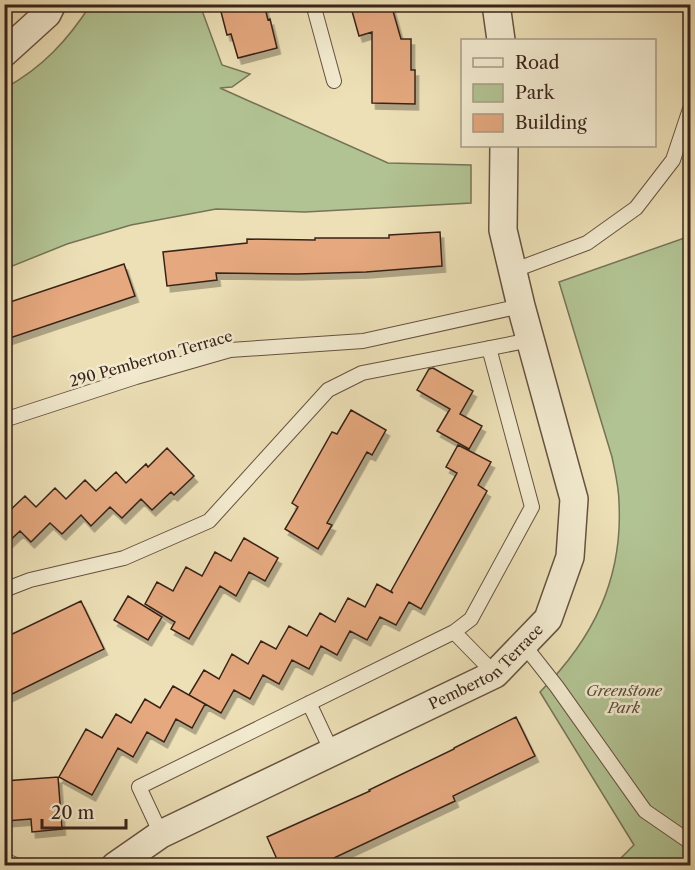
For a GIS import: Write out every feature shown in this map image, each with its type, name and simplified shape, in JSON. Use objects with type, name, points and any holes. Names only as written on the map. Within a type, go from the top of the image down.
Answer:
[{"type":"street","points":[[4,52],[47,14],[52,4]]},
{"type":"street","points":[[496,4],[501,39]]},
{"type":"street","name":"Pemberton Terrace","points":[[115,866],[161,834],[495,674],[548,619],[570,556],[574,499],[521,306],[503,230],[504,147]]},
{"type":"lane","points":[[313,4],[334,81]]},
{"type":"lane","points":[[512,271],[586,243],[636,208],[673,160],[690,109]]},
{"type":"lane","name":"290 Pemberton Terrace","points":[[4,420],[136,377],[230,350],[363,341],[521,306]]},
{"type":"lane","points":[[4,590],[30,580],[124,558],[209,521],[328,390],[362,373],[531,339]]},
{"type":"lane","points":[[161,834],[139,787],[454,632],[471,619],[532,507],[489,348]]},
{"type":"lane","points":[[454,632],[495,674]]},
{"type":"lane","points":[[524,645],[557,687],[645,811],[690,842]]},
{"type":"lane","points":[[309,703],[332,752]]},
{"type":"lane","points":[[4,860],[18,866]]},
{"type":"green space","points":[[91,4],[200,5],[222,65],[250,74],[232,87],[220,88],[388,163],[471,165],[471,203],[305,212],[216,209],[131,225],[67,244],[5,269],[5,88],[31,72],[53,52],[73,30]]},
{"type":"green space","name":"Greenstone Park","points":[[690,236],[690,865],[614,865],[634,845],[540,692],[575,651],[601,606],[616,557],[619,531],[618,491],[612,457],[559,282]]},
{"type":"building","points":[[219,4],[264,4],[277,48],[238,58],[231,34],[227,35]]},
{"type":"building","points":[[350,4],[391,4],[401,39],[411,39],[411,70],[415,70],[415,104],[372,103],[372,32],[359,36]]},
{"type":"building","points":[[440,232],[442,266],[366,272],[216,273],[217,280],[167,286],[163,252],[247,243],[247,239],[389,238],[389,235]]},
{"type":"building","points":[[124,264],[135,296],[4,340],[4,304]]},
{"type":"building","points":[[433,368],[473,391],[460,414],[482,426],[469,449],[437,431],[450,409],[417,390],[429,369]]},
{"type":"building","points":[[351,410],[386,430],[372,455],[367,452],[327,523],[332,525],[318,549],[285,529],[298,507],[292,503],[332,432],[337,434]]},
{"type":"building","points":[[458,445],[491,462],[478,485],[487,491],[421,609],[409,602],[396,625],[380,617],[367,640],[350,631],[337,655],[321,646],[309,669],[292,660],[279,684],[263,675],[250,699],[234,690],[221,713],[189,695],[204,670],[219,679],[232,654],[248,664],[261,641],[276,649],[289,626],[307,636],[320,613],[335,622],[348,598],[365,607],[377,584],[393,593],[391,591],[457,473],[446,467]]},
{"type":"building","points":[[167,448],[194,476],[174,495],[171,492],[152,510],[141,499],[122,518],[110,507],[91,526],[81,515],[62,534],[50,523],[31,542],[20,531],[4,546],[4,516],[25,496],[36,507],[55,488],[66,499],[85,480],[96,491],[116,472],[126,483],[146,464],[148,467]]},
{"type":"building","points":[[244,538],[278,558],[265,581],[249,572],[236,596],[220,586],[189,639],[171,629],[175,622],[145,604],[157,582],[173,591],[186,567],[202,576],[215,552],[231,561]]},
{"type":"building","points":[[128,596],[162,617],[148,640],[114,620]]},
{"type":"building","points":[[81,601],[104,649],[4,698],[4,638]]},
{"type":"building","points":[[173,686],[205,704],[192,728],[176,719],[164,742],[147,732],[133,757],[118,748],[92,795],[59,777],[86,729],[102,738],[116,714],[131,723],[145,699],[160,708]]},
{"type":"building","points":[[516,717],[535,756],[453,796],[455,801],[317,866],[280,866],[267,837],[370,791]]},
{"type":"building","points":[[58,777],[62,829],[32,832],[31,819],[5,821],[4,781]]}]
